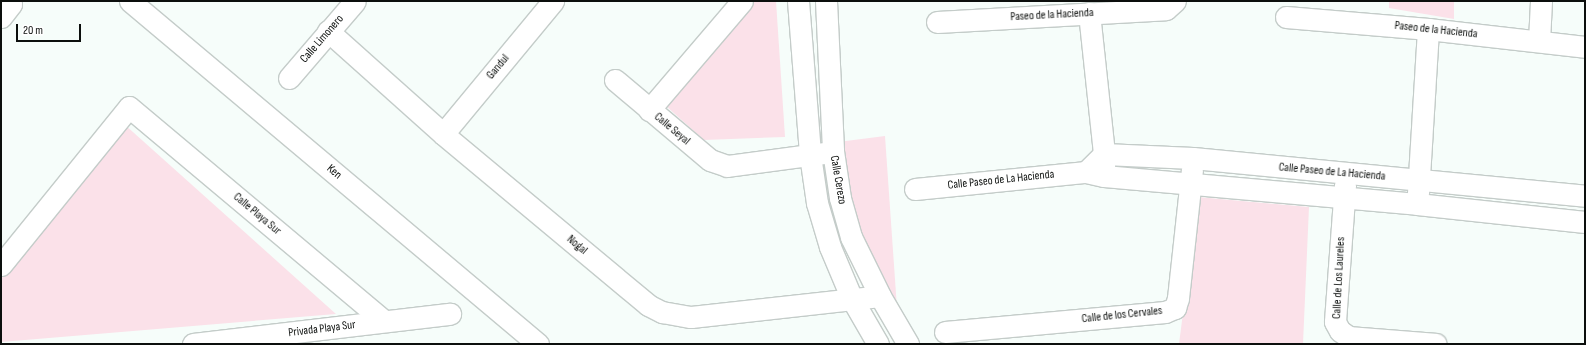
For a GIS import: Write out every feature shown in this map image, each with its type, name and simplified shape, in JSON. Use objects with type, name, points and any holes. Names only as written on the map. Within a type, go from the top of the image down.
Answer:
[{"type":"street","points":[[1,17],[11,4],[7,1]]},
{"type":"street","name":"Ken","points":[[130,1],[538,344]]},
{"type":"street","name":"Calle Limonero","points":[[289,78],[355,1]]},
{"type":"street","name":"Gandul","points":[[443,134],[554,1]]},
{"type":"street","name":"Calle Seyal","points":[[742,1],[649,110],[710,160],[727,166],[810,156],[833,151]]},
{"type":"street","name":"Calle Cerezo","points":[[798,1],[810,156],[817,203],[830,246],[852,299],[878,344]]},
{"type":"street","name":"Calle Cerezo","points":[[826,1],[833,151],[840,198],[851,237],[880,296],[908,344]]},
{"type":"street","points":[[1539,41],[1541,1]]},
{"type":"street","name":"Paseo de la Hacienda","points":[[937,22],[982,10],[1089,13],[1171,5]]},
{"type":"street","name":"Paseo de la Hacienda","points":[[1286,16],[1318,10],[1428,29],[1585,47]]},
{"type":"street","points":[[1089,13],[1104,154],[1095,174]]},
{"type":"street","points":[[1417,204],[1428,29]]},
{"type":"street","name":"Nogal","points":[[328,32],[443,134],[648,305],[662,312],[691,318],[880,296]]},
{"type":"street","points":[[615,80],[649,110]]},
{"type":"street","name":"Calle Playa Sur","points":[[1,265],[129,107],[384,321]]},
{"type":"street","name":"Calle Paseo de La Hacienda","points":[[1104,154],[1193,158],[1346,174],[1418,178],[1584,196]]},
{"type":"street","points":[[1191,184],[1193,158]]},
{"type":"street","name":"Calle Paseo de La Hacienda","points":[[915,189],[1095,174],[1583,221]]},
{"type":"street","name":"Calle de Los Laureles","points":[[1346,174],[1335,322],[1340,332],[1349,337],[1436,344]]},
{"type":"street","name":"Calle de los Cervales","points":[[945,332],[1165,312],[1175,308],[1178,298],[1191,184]]},
{"type":"street","points":[[1583,221],[1584,196]]},
{"type":"street","name":"Privada Playa Sur","points":[[193,344],[450,314]]},
{"type":"shaded area","points":[[754,1],[776,1],[785,137],[704,140],[666,106]]},
{"type":"shaded area","points":[[1389,1],[1454,1],[1454,19],[1389,8]]},
{"type":"shaded area","points":[[124,124],[336,314],[1,342],[1,279]]},
{"type":"shaded area","points":[[885,136],[897,308],[843,204],[838,142]]},
{"type":"shaded area","points":[[1198,197],[1309,207],[1303,344],[1179,344]]}]
